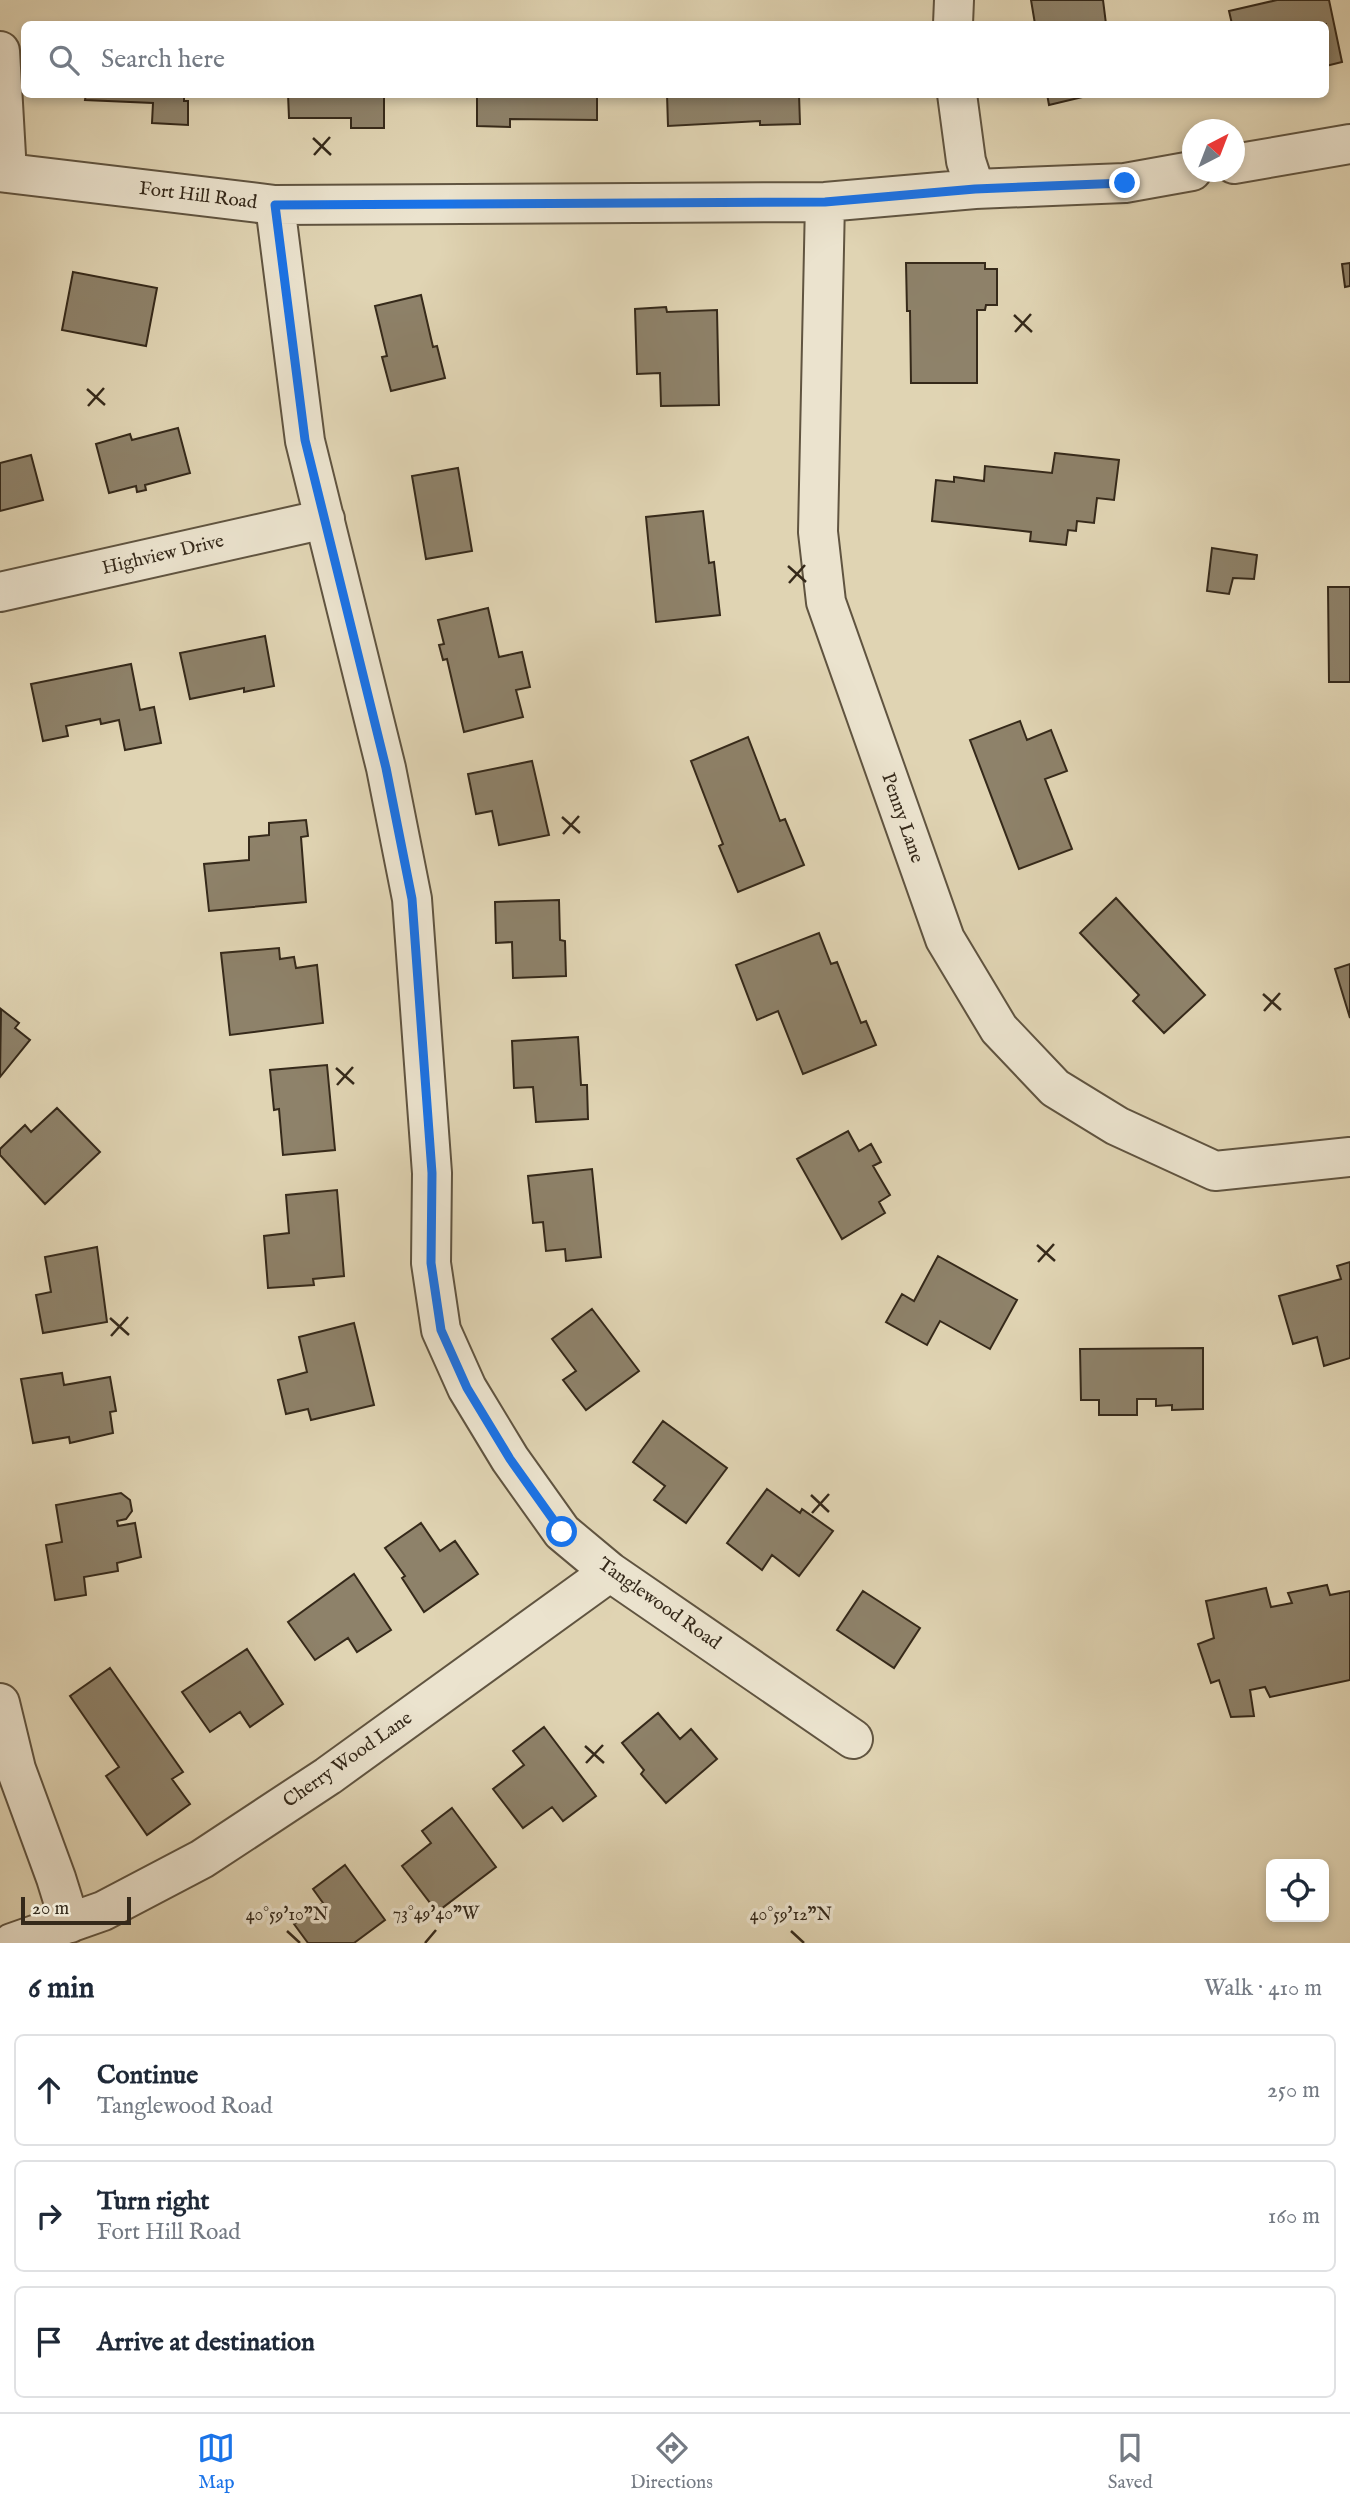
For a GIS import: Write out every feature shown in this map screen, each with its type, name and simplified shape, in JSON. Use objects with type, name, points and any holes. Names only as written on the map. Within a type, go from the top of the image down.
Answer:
[{"type":"street","points":[[953,21],[954,0]]},
{"type":"street","points":[[0,51],[3,173]]},
{"type":"street","points":[[958,98],[966,161],[975,189]]},
{"type":"street","points":[[1245,162],[1350,144]]},
{"type":"street","name":"Fort Hill Road","points":[[3,173],[275,205],[825,202],[975,189],[1125,183],[1182,173]]},
{"type":"street","name":"Penny Lane","points":[[825,202],[817,533],[826,602],[945,939],[999,1029],[1055,1088],[1117,1125],[1216,1171],[1350,1157]]},
{"type":"street","name":"Tanglewood Road","points":[[275,205],[305,440],[386,768],[412,899],[432,1173],[431,1263],[441,1330],[467,1388],[510,1459],[562,1532],[610,1572],[853,1738]]},
{"type":"street","name":"Highview Drive","points":[[0,592],[325,519]]},
{"type":"street","name":"Cherry Wood Lane","points":[[12,1943],[103,1911],[202,1859],[328,1776],[610,1572]]},
{"type":"street","points":[[0,1703],[16,1769],[70,1923]]},
{"type":"building","points":[[1031,0],[1103,0],[1106,21],[1034,21]]},
{"type":"building","points":[[1277,0],[1329,0],[1342,62],[1329,65],[1329,21],[1231,21],[1229,11]]},
{"type":"building","points":[[184,98],[184,101],[188,101],[188,125],[152,123],[153,103],[85,100]]},
{"type":"building","points":[[288,98],[384,98],[384,128],[351,128],[351,118],[289,118]]},
{"type":"building","points":[[477,98],[597,98],[597,120],[510,119],[510,127],[477,126]]},
{"type":"building","points":[[667,98],[799,98],[800,124],[760,125],[760,121],[668,126]]},
{"type":"building","points":[[1048,98],[1078,98],[1049,105]]},
{"type":"building","points":[[906,263],[985,263],[985,269],[997,269],[997,305],[986,305],[985,310],[977,310],[977,383],[911,383]]},
{"type":"building","points":[[1350,263],[1350,286],[1345,287],[1342,264]]},
{"type":"building","points":[[73,272],[157,288],[146,346],[62,330]]},
{"type":"building","points":[[421,295],[433,347],[437,346],[445,378],[391,391],[382,357],[387,356],[375,306]]},
{"type":"building","points":[[666,307],[667,312],[717,310],[719,405],[661,406],[660,373],[637,374],[635,309]]},
{"type":"building","points":[[178,428],[190,473],[145,485],[146,490],[137,492],[136,486],[109,493],[96,444],[130,434],[132,440]]},
{"type":"building","points":[[1055,453],[1119,460],[1114,500],[1097,498],[1094,523],[1077,521],[1076,531],[1068,530],[1066,545],[1030,541],[1031,532],[932,521],[936,480],[954,482],[954,477],[984,481],[985,466],[1052,473]]},
{"type":"building","points":[[31,455],[43,500],[0,511],[0,463]]},
{"type":"building","points":[[458,468],[472,551],[426,559],[412,476]]},
{"type":"building","points":[[703,511],[709,563],[714,562],[720,615],[656,622],[646,517]]},
{"type":"building","points":[[1212,548],[1257,555],[1254,579],[1233,578],[1229,594],[1207,591]]},
{"type":"building","points":[[1328,587],[1350,587],[1350,682],[1329,682]]},
{"type":"building","points":[[488,608],[499,657],[522,652],[530,687],[516,690],[523,717],[464,732],[447,659],[443,660],[439,645],[444,644],[438,620]]},
{"type":"building","points":[[265,636],[274,686],[244,692],[244,688],[190,699],[180,653]]},
{"type":"building","points":[[131,664],[140,710],[154,707],[161,743],[125,750],[119,720],[101,724],[100,719],[66,726],[68,736],[43,741],[31,684]]},
{"type":"building","points":[[1020,721],[1027,740],[1051,730],[1067,771],[1045,779],[1072,849],[1019,869],[970,740]]},
{"type":"building","points":[[748,737],[780,821],[785,819],[804,865],[738,892],[719,846],[723,844],[691,761]]},
{"type":"building","points":[[532,761],[549,835],[499,845],[492,811],[476,814],[468,774]]},
{"type":"building","points":[[306,820],[308,836],[301,837],[306,902],[209,911],[204,864],[249,860],[249,837],[269,835],[269,823]]},
{"type":"building","points":[[1116,898],[1205,995],[1164,1033],[1133,1001],[1139,995],[1080,933]]},
{"type":"building","points":[[559,900],[560,940],[565,941],[566,976],[513,978],[512,942],[496,943],[495,902]]},
{"type":"building","points":[[819,933],[831,964],[837,962],[861,1023],[866,1021],[876,1045],[803,1074],[778,1011],[757,1020],[736,965]]},
{"type":"building","points":[[279,948],[280,959],[294,957],[296,968],[317,965],[323,1023],[230,1035],[221,953]]},
{"type":"building","points":[[1350,964],[1350,1018],[1335,969]]},
{"type":"building","points":[[1,1009],[19,1023],[15,1028],[30,1040],[0,1077]]},
{"type":"building","points":[[578,1037],[581,1085],[587,1085],[588,1119],[536,1122],[533,1087],[514,1088],[512,1041]]},
{"type":"building","points":[[327,1065],[335,1150],[283,1155],[279,1109],[274,1110],[270,1070]]},
{"type":"building","points":[[57,1108],[100,1152],[45,1204],[0,1155],[0,1149],[25,1125],[31,1132]]},
{"type":"building","points":[[848,1131],[859,1151],[871,1144],[881,1162],[873,1166],[890,1195],[879,1202],[885,1213],[842,1239],[797,1159]]},
{"type":"building","points":[[592,1169],[601,1257],[566,1261],[565,1249],[546,1251],[543,1222],[533,1223],[528,1176]]},
{"type":"building","points":[[337,1190],[344,1276],[313,1279],[314,1285],[268,1288],[264,1236],[289,1233],[286,1195]]},
{"type":"building","points":[[97,1247],[107,1322],[43,1333],[36,1295],[51,1292],[45,1257]]},
{"type":"building","points":[[938,1256],[1017,1300],[990,1349],[940,1321],[927,1345],[886,1322],[902,1294],[914,1301]]},
{"type":"building","points":[[1350,1262],[1350,1358],[1324,1366],[1317,1337],[1293,1344],[1279,1296],[1341,1279],[1337,1266]]},
{"type":"building","points":[[592,1309],[639,1371],[586,1410],[563,1380],[576,1371],[552,1339]]},
{"type":"building","points":[[354,1323],[374,1405],[311,1420],[308,1409],[286,1414],[278,1380],[307,1372],[299,1337]]},
{"type":"building","points":[[1203,1348],[1203,1409],[1172,1410],[1172,1405],[1156,1406],[1156,1399],[1137,1399],[1137,1415],[1099,1415],[1099,1400],[1081,1400],[1080,1349]]},
{"type":"building","points":[[62,1373],[64,1385],[110,1377],[116,1411],[110,1412],[113,1433],[70,1443],[69,1437],[33,1443],[21,1379]]},
{"type":"building","points":[[663,1421],[727,1468],[686,1523],[654,1500],[665,1486],[633,1462]]},
{"type":"building","points":[[767,1489],[800,1513],[802,1509],[833,1531],[799,1576],[772,1555],[762,1570],[727,1543]]},
{"type":"building","points":[[121,1493],[130,1500],[132,1511],[126,1519],[117,1521],[118,1526],[135,1523],[141,1557],[117,1563],[118,1571],[84,1577],[86,1595],[55,1600],[46,1545],[62,1542],[56,1505]]},
{"type":"building","points":[[421,1523],[440,1551],[455,1541],[478,1574],[424,1612],[402,1578],[405,1576],[385,1548]]},
{"type":"building","points":[[354,1574],[391,1630],[357,1652],[348,1638],[315,1660],[288,1622]]},
{"type":"building","points":[[1327,1585],[1330,1595],[1350,1591],[1350,1680],[1270,1697],[1265,1687],[1250,1690],[1254,1716],[1231,1717],[1219,1680],[1211,1683],[1198,1644],[1214,1638],[1206,1601],[1266,1588],[1271,1607],[1292,1603],[1288,1593]]},
{"type":"building","points":[[863,1591],[920,1628],[894,1668],[837,1630]]},
{"type":"building","points":[[247,1649],[283,1704],[250,1727],[240,1712],[210,1732],[182,1692]]},
{"type":"building","points":[[110,1668],[183,1772],[172,1779],[190,1804],[147,1835],[106,1776],[119,1767],[70,1696]]},
{"type":"building","points":[[658,1713],[680,1739],[691,1729],[717,1759],[666,1803],[641,1774],[644,1770],[622,1743]]},
{"type":"building","points":[[544,1727],[596,1796],[563,1821],[552,1807],[523,1828],[493,1789],[524,1765],[513,1751]]},
{"type":"building","points":[[452,1808],[496,1867],[437,1912],[402,1866],[431,1843],[422,1831]]},
{"type":"building","points":[[345,1865],[385,1920],[354,1943],[308,1943],[294,1924],[323,1903],[313,1889]]},
{"type":"route","points":[[562,1532],[510,1459],[467,1388],[441,1330],[431,1263],[432,1173],[412,899],[386,768],[305,440],[275,205],[825,202],[975,189],[1125,183]]}]
